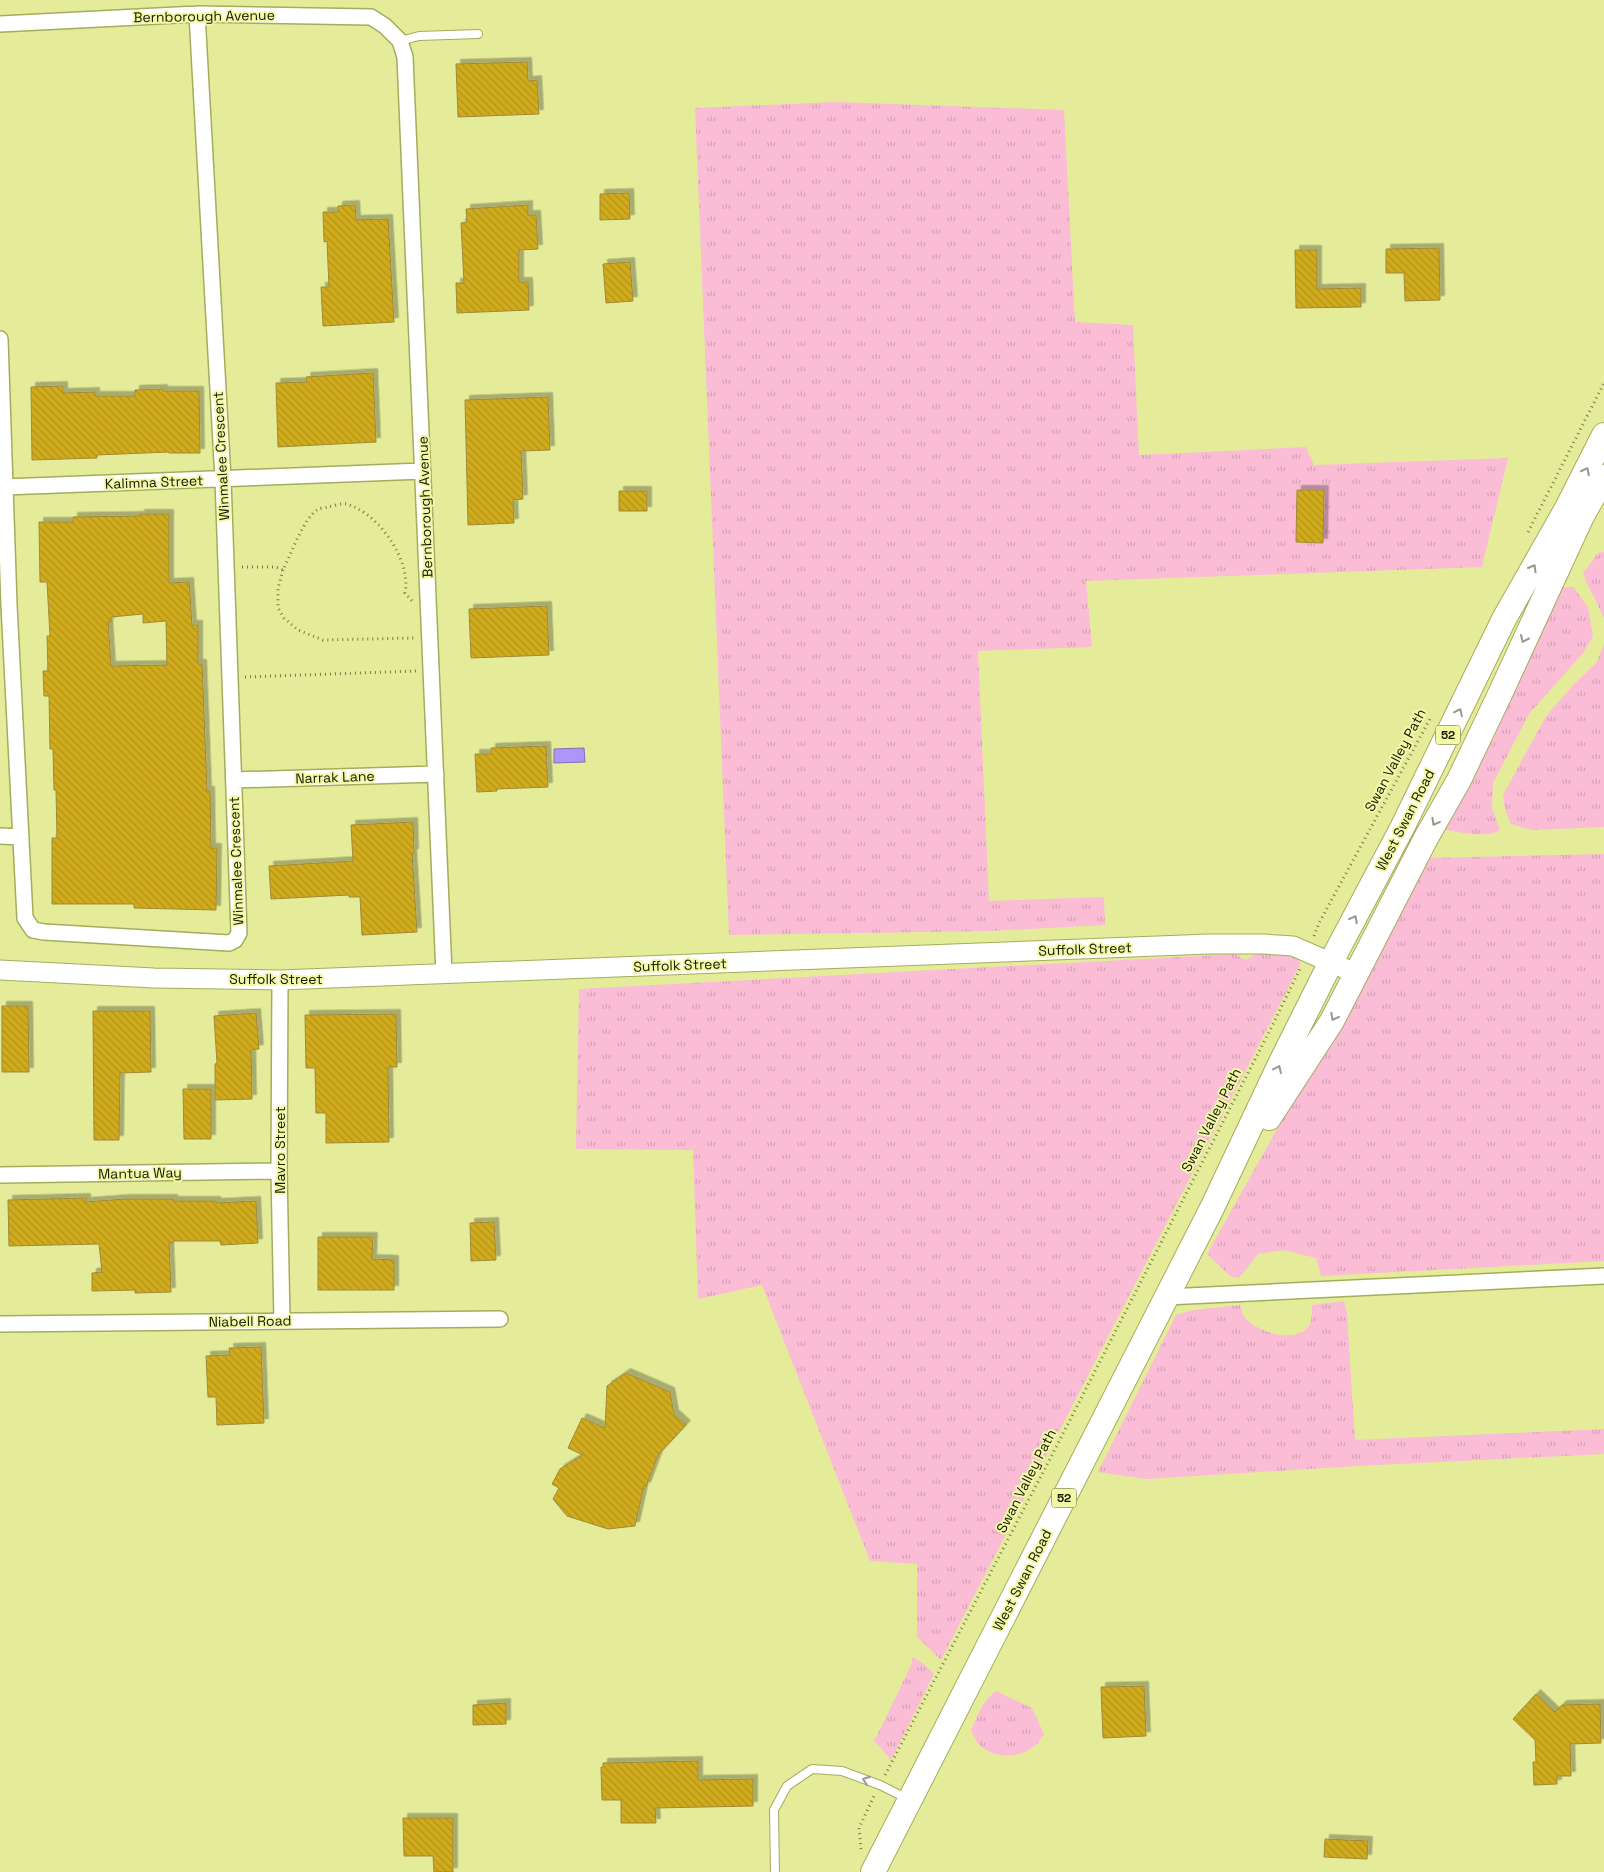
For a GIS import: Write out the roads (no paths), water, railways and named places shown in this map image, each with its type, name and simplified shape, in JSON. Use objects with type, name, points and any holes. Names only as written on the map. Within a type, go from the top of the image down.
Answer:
[{"type":"main road","name":"West Swan Road","points":[[868,1863],[910,1800],[1212,1208],[1280,1064],[1331,962],[1402,828],[1504,619],[1567,508],[1604,435]]},
{"type":"main road","name":"West Swan Road","points":[[1212,1208],[1332,1021],[1355,973],[1459,780],[1582,516],[1604,477]]},
{"type":"street","name":"Bernborough Avenue","points":[[0,24],[197,14],[371,17],[385,26],[400,41],[405,57],[444,974]]},
{"type":"street","name":"Winmalee Crescent","points":[[0,339],[4,487],[4,605],[25,918],[33,930],[229,943],[239,933],[234,780],[222,479],[197,14]]},
{"type":"street","name":"Kalimna Street","points":[[4,487],[423,471]]},
{"type":"street","name":"Narrak Lane","points":[[234,780],[436,774]]},
{"type":"street","points":[[0,836],[21,837]]},
{"type":"street","name":"Suffolk Street","points":[[0,970],[154,978],[280,980],[1209,944],[1279,944],[1293,946],[1355,973]]},
{"type":"street","name":"Mavro Street","points":[[280,980],[279,1171],[282,1320]]},
{"type":"street","name":"Mantua Way","points":[[0,1174],[279,1171]]},
{"type":"street","points":[[1166,1297],[1604,1276]]},
{"type":"street","name":"Niabell Road","points":[[0,1324],[500,1319]]},
{"type":"lane","points":[[400,41],[419,36],[478,34]]},
{"type":"lane","points":[[775,1872],[774,1810],[787,1786],[812,1769],[842,1771],[880,1785],[910,1800]]}]
